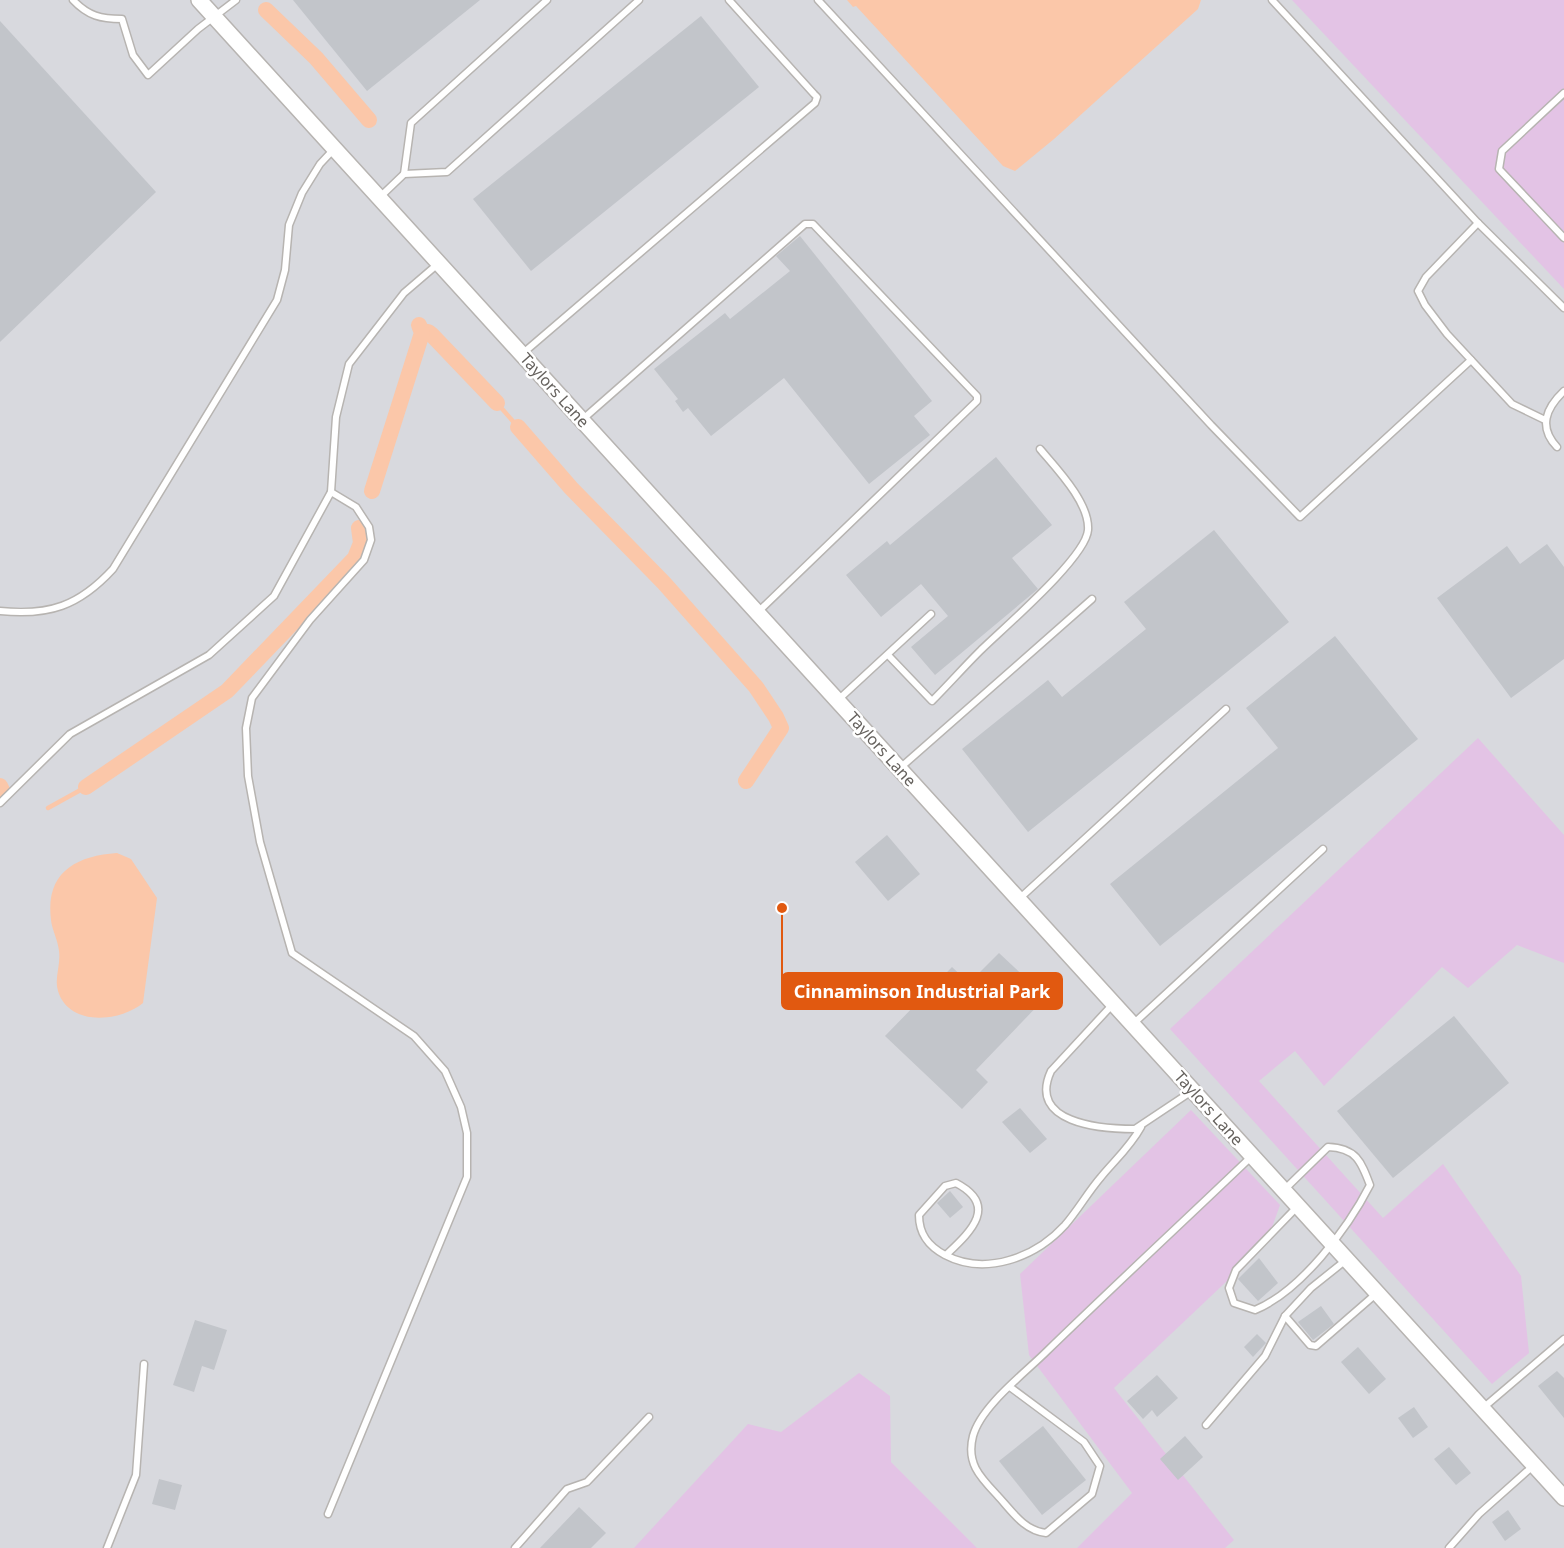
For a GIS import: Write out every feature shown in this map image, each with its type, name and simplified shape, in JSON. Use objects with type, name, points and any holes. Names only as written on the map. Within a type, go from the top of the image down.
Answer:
[{"type":"street","name":"Taylors Lane","points":[[199,0],[1564,1498]]},
{"type":"lane","points":[[74,0],[84,12],[101,19],[122,19],[133,55],[148,75],[198,29],[216,18],[236,0]]},
{"type":"lane","points":[[379,197],[404,174],[411,123],[548,0]]},
{"type":"lane","points":[[404,174],[447,172],[639,0]]},
{"type":"lane","points":[[522,354],[815,104],[817,97],[729,0]]},
{"type":"lane","points":[[818,0],[1211,425],[1300,517],[1471,360]]},
{"type":"lane","points":[[1272,0],[1478,223],[1564,308]]},
{"type":"lane","points":[[1564,93],[1502,151],[1499,169],[1564,238]]},
{"type":"lane","points":[[0,611],[30,614],[68,605],[95,589],[113,569],[277,300],[285,270],[289,225],[302,193],[320,164],[335,148]]},
{"type":"lane","points":[[1478,223],[1426,278],[1418,291],[1425,305],[1447,334],[1512,404],[1545,420]]},
{"type":"lane","points":[[582,419],[805,224],[813,224],[977,396],[977,401],[757,612]]},
{"type":"lane","points":[[0,803],[70,734],[209,655],[274,596],[331,492],[336,417],[349,364],[404,293],[439,263]]},
{"type":"lane","points":[[1557,447],[1548,438],[1545,420],[1548,409],[1564,391]]},
{"type":"lane","points":[[888,655],[932,701],[980,650],[1057,578],[1083,543],[1088,530],[1084,511],[1072,488],[1040,449]]},
{"type":"lane","points":[[328,1515],[467,1177],[467,1133],[461,1107],[445,1071],[414,1036],[292,952],[260,842],[248,776],[246,728],[252,698],[310,620],[364,560],[371,540],[369,527],[356,507],[331,492]]},
{"type":"lane","points":[[899,768],[1092,599]]},
{"type":"lane","points":[[838,701],[931,614]]},
{"type":"lane","points":[[1019,900],[1226,709]]},
{"type":"lane","points":[[1133,1025],[1323,849]]},
{"type":"lane","points":[[1114,1004],[1051,1071],[1046,1092],[1054,1111],[1064,1118],[1129,1129],[1141,1127],[1193,1090]]},
{"type":"lane","points":[[946,1255],[977,1222],[979,1212],[978,1204],[966,1188],[956,1183],[945,1186],[919,1215],[919,1226],[923,1238],[946,1255],[958,1261],[991,1265],[1013,1260],[1042,1245],[1064,1227],[1099,1178],[1133,1142],[1141,1127]]},
{"type":"lane","points":[[1284,1190],[1328,1147],[1343,1148],[1362,1161],[1371,1185],[1333,1245],[1266,1305],[1255,1310],[1234,1303],[1229,1288],[1236,1270],[1298,1206]]},
{"type":"lane","points":[[1010,1387],[1084,1442],[1100,1466],[1092,1494],[1046,1533],[1036,1532],[1022,1523],[977,1473],[972,1462],[973,1437],[980,1419],[1004,1392],[1252,1156]]},
{"type":"lane","points":[[1206,1425],[1265,1356],[1285,1316],[1311,1288],[1347,1259]]},
{"type":"lane","points":[[1285,1316],[1310,1345],[1316,1346],[1377,1293]]},
{"type":"lane","points":[[1483,1409],[1564,1339]]},
{"type":"lane","points":[[107,1548],[136,1475],[144,1364]]},
{"type":"lane","points":[[515,1548],[567,1489],[587,1482],[649,1417]]},
{"type":"lane","points":[[1449,1548],[1479,1514],[1534,1465]]},
{"type":"shaded area","points":[[0,0],[1330,0],[1564,267],[1564,1548],[0,1548]]},
{"type":"shaded area","points":[[847,0],[1201,0],[1198,9],[1054,139],[1015,171],[1003,166],[856,6],[853,7]]},
{"type":"shaded area","points":[[1292,0],[1564,0],[1564,289]]},
{"type":"shaded area","points":[[1478,738],[1564,835],[1564,963],[1517,945],[1468,988],[1442,967],[1324,1086],[1295,1051],[1259,1081],[1383,1218],[1443,1164],[1521,1276],[1529,1353],[1492,1384],[1170,1029]]},
{"type":"shaded area","points":[[117,853],[131,859],[157,898],[143,1003],[122,1014],[96,1018],[73,1011],[64,1003],[58,991],[59,951],[51,920],[50,904],[58,879],[66,870],[88,858]]},
{"type":"shaded area","points":[[1191,1110],[1280,1205],[1266,1244],[1114,1388],[1234,1540],[1225,1548],[1077,1548],[1132,1493],[1029,1355],[1020,1274]]},
{"type":"shaded area","points":[[859,1373],[890,1396],[891,1462],[977,1548],[634,1548],[748,1424],[781,1432]]},
{"type":"building","points":[[293,0],[480,0],[367,91]]},
{"type":"building","points":[[701,16],[759,87],[531,271],[473,199]]},
{"type":"building","points":[[0,21],[156,192],[0,342]]},
{"type":"building","points":[[800,236],[932,401],[914,416],[930,435],[869,484],[784,378],[711,436],[688,408],[683,412],[675,401],[678,399],[654,369],[725,313],[730,319],[790,271],[776,256]]},
{"type":"building","points":[[996,457],[1052,525],[1012,558],[1038,589],[935,675],[911,647],[948,616],[921,584],[881,617],[846,575],[887,541],[890,545]]},
{"type":"building","points":[[1214,530],[1289,622],[1028,832],[962,749],[1048,680],[1062,697],[1146,629],[1124,602]]},
{"type":"building","points":[[1547,544],[1564,567],[1564,659],[1511,698],[1437,598],[1507,546],[1520,564]]},
{"type":"building","points":[[1335,636],[1418,739],[1160,946],[1110,884],[1278,748],[1246,708]]},
{"type":"building","points":[[887,835],[920,874],[888,901],[855,862]]},
{"type":"building","points":[[999,953],[1046,997],[976,1070],[988,1082],[962,1109],[885,1036],[952,967],[969,983]]},
{"type":"building","points":[[1454,1016],[1509,1083],[1393,1178],[1337,1111]]},
{"type":"building","points":[[1020,1108],[1047,1139],[1030,1153],[1002,1122]]},
{"type":"building","points":[[950,1191],[963,1207],[950,1218],[937,1203]]},
{"type":"building","points":[[1259,1258],[1278,1283],[1258,1301],[1238,1279]]},
{"type":"building","points":[[1321,1306],[1334,1324],[1313,1340],[1298,1322]]},
{"type":"building","points":[[195,1320],[227,1330],[214,1370],[202,1366],[194,1392],[173,1385]]},
{"type":"building","points":[[1257,1334],[1266,1343],[1253,1357],[1244,1347]]},
{"type":"building","points":[[1358,1347],[1386,1379],[1369,1394],[1341,1362]]},
{"type":"building","points":[[1557,1371],[1564,1378],[1564,1418],[1538,1386]]},
{"type":"building","points":[[1157,1375],[1178,1398],[1157,1417],[1152,1410],[1143,1419],[1127,1401]]},
{"type":"building","points":[[1414,1407],[1428,1427],[1413,1438],[1398,1418]]},
{"type":"building","points":[[1043,1426],[1086,1480],[1042,1515],[999,1461]]},
{"type":"building","points":[[1185,1436],[1203,1457],[1178,1480],[1160,1459]]},
{"type":"building","points":[[1449,1447],[1471,1473],[1456,1485],[1434,1459]]},
{"type":"building","points":[[159,1479],[182,1485],[175,1510],[152,1504]]},
{"type":"building","points":[[579,1507],[606,1533],[591,1548],[540,1548]]},
{"type":"building","points":[[1508,1510],[1521,1529],[1505,1541],[1492,1522]]},
{"type":"waterway","points":[[266,10],[316,58],[369,120]]},
{"type":"waterway","points":[[372,491],[422,333],[419,325]]},
{"type":"waterway","points":[[422,333],[428,332],[432,335],[497,403]]},
{"type":"waterway","points":[[497,403],[518,427]]},
{"type":"waterway","points":[[518,427],[571,488],[664,583],[756,687],[776,717],[781,728],[746,781]]},
{"type":"waterway","points":[[86,787],[227,691],[355,558],[361,543],[359,528]]},
{"type":"waterway","points":[[0,786],[3,792]]},
{"type":"waterway","points":[[48,808],[86,787]]},
{"type":"place","name":"Cinnaminson Industrial Park","points":[[782,908]]}]
